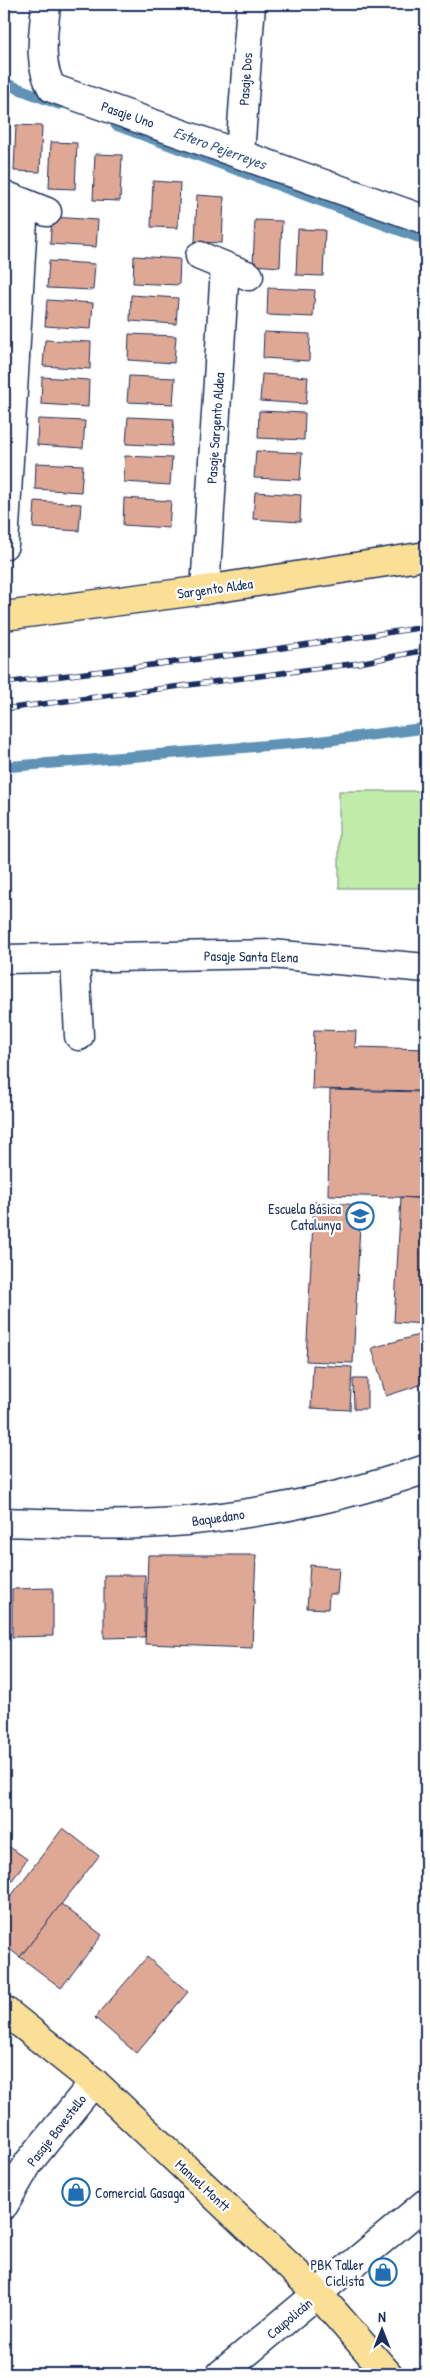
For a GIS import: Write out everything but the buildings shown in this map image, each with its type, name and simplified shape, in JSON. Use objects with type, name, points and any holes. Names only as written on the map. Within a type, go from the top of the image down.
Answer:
[{"type":"main road","name":"Sargento Aldea","points":[[4,616],[205,590],[426,556]]},
{"type":"main road","name":"Manuel Montt","points":[[4,2010],[94,2082],[318,2294],[388,2374]]},
{"type":"street","name":"Pasaje Uno","points":[[46,4],[43,64],[45,77],[52,88],[426,220]]},
{"type":"street","name":"Pasaje Dos","points":[[240,154],[251,4]]},
{"type":"street","points":[[4,545],[25,203]]},
{"type":"street","name":"Pasaje Sargento Aldea","points":[[200,256],[237,271],[205,590]]},
{"type":"street","name":"Pasaje Santa Elena","points":[[4,959],[270,954],[426,968]]},
{"type":"street","points":[[75,959],[79,1036]]},
{"type":"street","name":"Baquedano","points":[[4,1522],[81,1525],[185,1521],[286,1507],[385,1484],[426,1469]]},
{"type":"street","name":"Pasaje Bavestello","points":[[4,2205],[29,2162],[94,2082]]},
{"type":"street","name":"Caupolicán","points":[[221,2374],[426,2204]]},
{"type":"green space","points":[[339,791],[426,791],[426,888],[339,888]]},
{"type":"waterway","name":"Estero Pejerreyes","points":[[4,83],[59,104]]},
{"type":"waterway","name":"Estero Pejerreyes","points":[[116,125],[426,240]]},
{"type":"waterway","points":[[4,767],[322,741],[426,728]]},
{"type":"railway","points":[[4,683],[241,654],[426,627]]},
{"type":"railway","points":[[4,709],[359,663],[426,650]]},
{"type":"place","name":"Escuela Básica Catalunya","points":[[360,1216]]},
{"type":"place","name":"Comercial Gasaga","points":[[76,2192]]},
{"type":"place","name":"PBK Taller Ciclista","points":[[383,2272]]}]
